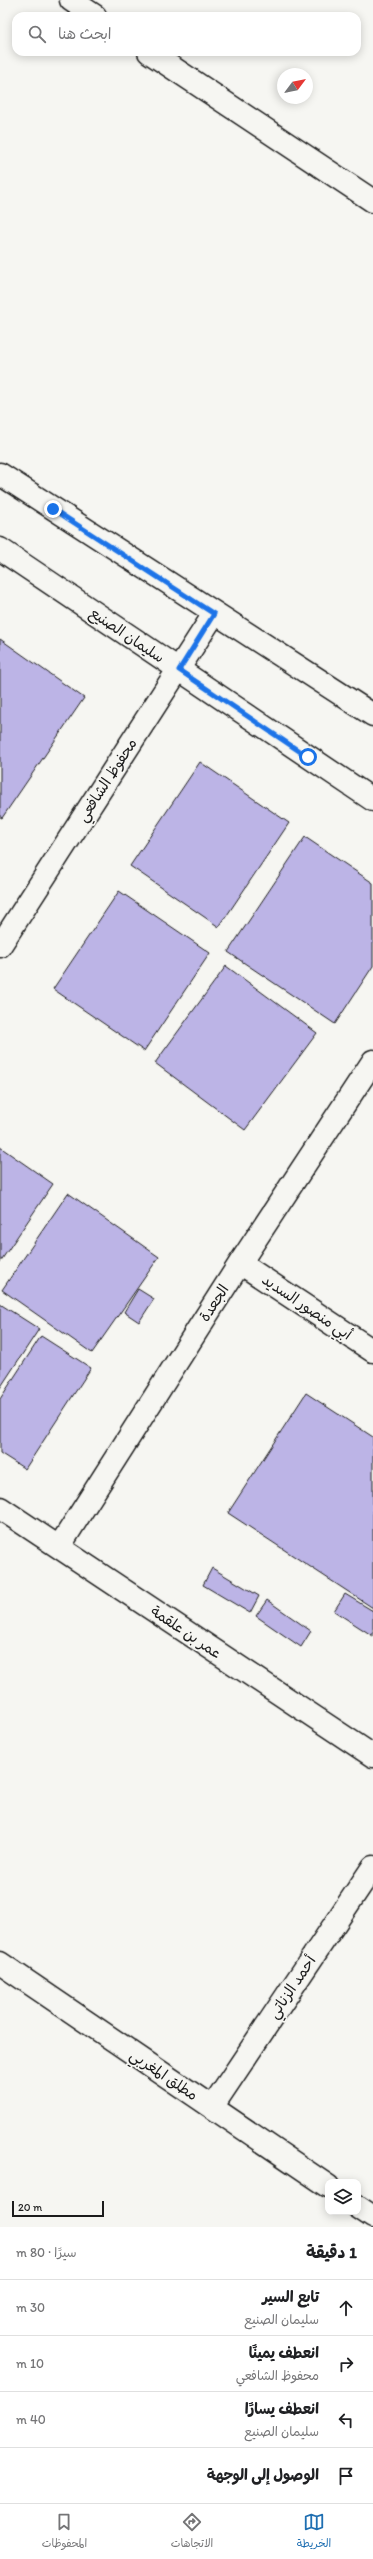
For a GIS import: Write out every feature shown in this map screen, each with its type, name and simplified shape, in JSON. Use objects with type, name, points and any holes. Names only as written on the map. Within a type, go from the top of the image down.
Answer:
[{"type":"street","points":[[71,0],[89,12]]},
{"type":"street","points":[[155,56],[373,201]]},
{"type":"street","points":[[0,474],[214,614],[373,715]]},
{"type":"street","name":"سليمان الصنيع","points":[[0,550],[373,800]]},
{"type":"street","name":"محفوظ الشافعي","points":[[0,946],[214,614]]},
{"type":"street","name":"الجعدة","points":[[59,1547],[240,1263],[373,1061]]},
{"type":"street","name":"أبي منصور السديد","points":[[240,1263],[373,1351]]},
{"type":"street","name":"عمر بن علقمة","points":[[0,1508],[373,1756]]},
{"type":"street","name":"أحمد الزناتي","points":[[212,2107],[373,1867]]},
{"type":"street","name":"مطلق المغربي","points":[[0,1963],[325,2184]]},
{"type":"street","points":[[361,2209],[373,2217]]},
{"type":"building","points":[[0,639],[84,698],[2,818],[0,817]]},
{"type":"building","points":[[200,762],[289,823],[219,927],[130,866]]},
{"type":"building","points":[[305,837],[373,883],[373,966],[335,1024],[228,952]]},
{"type":"building","points":[[119,891],[210,953],[144,1051],[53,989]]},
{"type":"building","points":[[226,966],[317,1033],[245,1130],[155,1063]]},
{"type":"building","points":[[0,1147],[53,1184],[0,1262]]},
{"type":"building","points":[[68,1193],[159,1257],[92,1353],[2,1290]]},
{"type":"building","points":[[138,1289],[154,1299],[139,1322],[124,1312]]},
{"type":"building","points":[[0,1304],[39,1329],[0,1388]]},
{"type":"building","points":[[41,1336],[91,1368],[25,1469],[0,1453],[0,1399]]},
{"type":"building","points":[[306,1393],[373,1437],[373,1608],[228,1513]]},
{"type":"building","points":[[212,1568],[259,1596],[250,1613],[203,1585]]},
{"type":"building","points":[[345,1594],[373,1611],[373,1636],[334,1611]]},
{"type":"building","points":[[267,1600],[311,1631],[301,1647],[256,1616]]},
{"type":"route","points":[[53,509],[214,614],[179,670],[308,757]]}]
